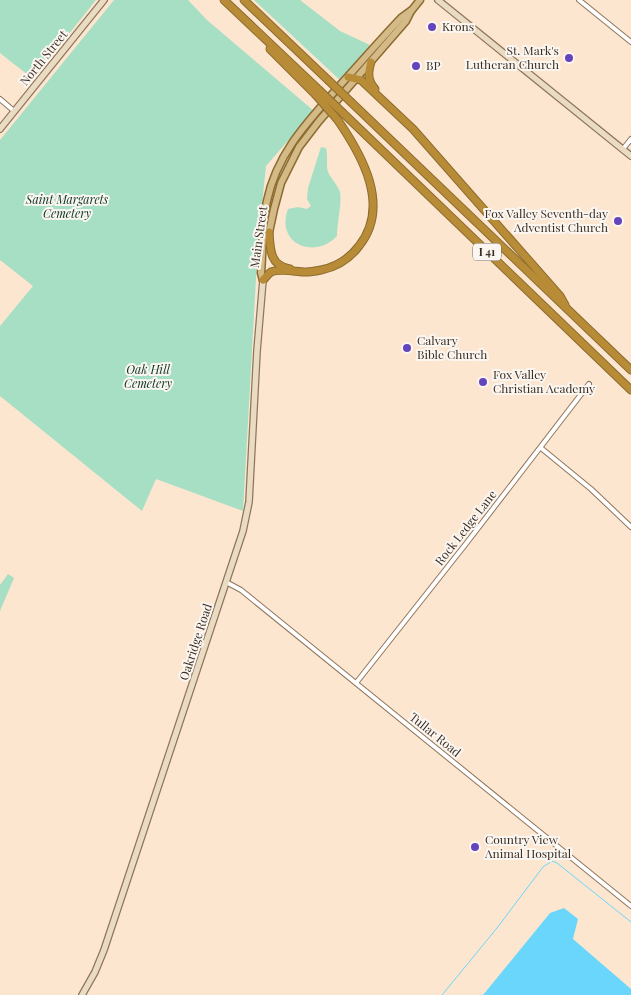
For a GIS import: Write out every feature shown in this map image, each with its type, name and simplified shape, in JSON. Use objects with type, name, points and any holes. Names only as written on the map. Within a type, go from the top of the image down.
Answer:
[{"type":"highway","name":"I 41","points":[[224,0],[340,116],[631,390]]},
{"type":"highway","name":"I 41","points":[[244,0],[631,370]]},
{"type":"highway","points":[[371,62],[368,75],[372,85],[409,121],[413,128]]},
{"type":"highway","points":[[352,77],[413,128],[560,296],[566,307]]},
{"type":"highway","points":[[263,280],[274,271],[313,271],[336,265],[352,254],[367,234],[372,215],[373,199],[367,172],[340,116]]},
{"type":"highway","points":[[269,232],[271,254],[277,264],[287,268],[313,271]]},
{"type":"main road","name":"Main Street","points":[[263,280],[261,273],[264,215],[267,200],[280,164],[298,133],[352,77],[371,62],[406,21],[420,0]]},
{"type":"main road","name":"Main Street","points":[[263,280],[266,274],[269,232],[281,183],[299,147],[352,77],[401,18],[412,10]]},
{"type":"street","name":"North Street","points":[[0,128],[104,0]]},
{"type":"street","points":[[438,0],[631,156]]},
{"type":"street","points":[[579,0],[631,42]]},
{"type":"street","points":[[0,99],[14,111]]},
{"type":"street","points":[[623,149],[631,139]]},
{"type":"street","name":"Oakridge Road","points":[[82,995],[104,950],[243,530],[250,502],[257,351],[263,280]]},
{"type":"street","name":"Rock Ledge Lane","points":[[356,683],[589,384]]},
{"type":"street","points":[[541,448],[591,489],[631,527]]},
{"type":"street","name":"Tullar Road","points":[[226,582],[241,590],[631,906]]},
{"type":"green space","points":[[0,0],[96,0],[33,79],[0,53]]},
{"type":"green space","name":"Oak Hill Cemetery","points":[[114,0],[188,0],[207,20],[314,111],[266,166],[258,243],[243,511],[156,479],[142,511],[0,396],[0,326],[33,286],[0,260],[0,140]]},
{"type":"green space","points":[[254,0],[300,0],[340,31],[372,46],[341,81]]},
{"type":"green space","points":[[321,147],[326,148],[328,172],[340,192],[337,236],[328,243],[318,247],[308,247],[299,245],[292,239],[287,231],[285,221],[288,209],[298,207],[307,209],[311,206],[307,199],[308,188]]},
{"type":"green space","points":[[8,574],[14,578],[0,611],[0,585]]},
{"type":"water","points":[[564,908],[578,919],[573,939],[631,989],[631,995],[483,995],[550,913]]},
{"type":"waterway","points":[[442,995],[497,928],[543,867],[552,861],[631,922]]},
{"type":"place","name":"Krons","points":[[432,27]]},
{"type":"place","name":"St. Mark's Lutheran Church","points":[[569,58]]},
{"type":"place","name":"BP","points":[[416,66]]},
{"type":"place","name":"Fox Valley Seventh-day Adventist Church","points":[[618,221]]},
{"type":"place","name":"Calvary Bible Church","points":[[407,348]]},
{"type":"place","name":"Fox Valley Christian Academy","points":[[483,382]]},
{"type":"place","name":"Country View Animal Hospital","points":[[475,847]]},
{"type":"park label","name":"Saint Margarets Cemetery","points":[[67,207]]}]
